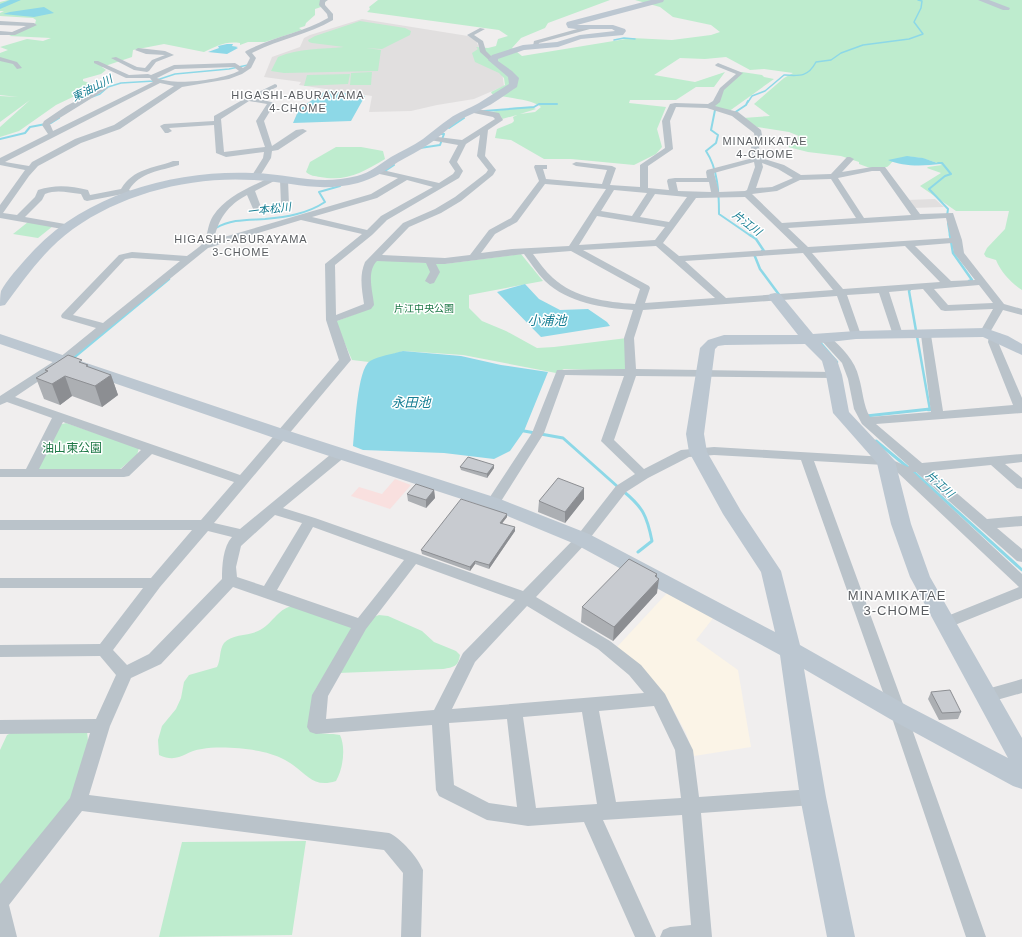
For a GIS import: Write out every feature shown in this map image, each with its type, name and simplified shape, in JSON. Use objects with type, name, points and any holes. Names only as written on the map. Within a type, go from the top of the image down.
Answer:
[{"type":"street","points":[[171,55],[154,61],[147,70],[136,69],[116,58],[97,62],[128,77],[156,79],[180,85],[229,77],[259,45],[298,34],[329,20],[332,17],[322,5],[322,1],[325,0]]},
{"type":"street","points":[[492,60],[509,52],[536,46],[558,44],[580,37],[612,35],[622,31],[613,27],[588,28],[571,26],[570,24],[660,0]]},
{"type":"street","points":[[982,0],[1006,8]]},
{"type":"street","points":[[0,23],[34,25],[0,37]]},
{"type":"street","points":[[536,46],[536,42],[588,28]]},
{"type":"street","points":[[477,111],[480,106],[514,85],[514,78],[509,71],[494,62],[483,52],[481,42],[470,35],[482,29]]},
{"type":"street","points":[[0,33],[12,34]]},
{"type":"street","points":[[138,50],[146,53],[160,51],[177,57],[173,65],[174,67]]},
{"type":"street","points":[[0,59],[15,63],[19,68]]},
{"type":"street","points":[[0,162],[156,79],[174,67],[241,63]]},
{"type":"street","points":[[711,108],[716,102],[716,97],[722,89],[740,73],[718,66]]},
{"type":"street","points":[[185,75],[189,84]]},
{"type":"street","points":[[77,122],[97,128],[117,126],[180,85]]},
{"type":"street","points":[[275,86],[248,99],[217,118],[220,153],[226,155],[275,148],[299,132],[303,131]]},
{"type":"street","points":[[52,134],[47,124],[69,108],[105,88]]},
{"type":"street","points":[[248,99],[271,103],[260,121],[269,148],[267,158],[254,176]]},
{"type":"street","points":[[644,190],[644,165],[669,149],[666,121],[673,106],[697,105],[735,114],[758,132],[759,140],[755,147],[758,167],[749,193]]},
{"type":"street","points":[[19,218],[39,198],[41,192],[50,189],[66,188],[68,190],[85,192],[87,198],[128,193],[185,180],[225,176],[254,176],[318,184],[337,183],[381,172],[438,139],[462,115],[477,111],[496,115],[499,120],[463,143],[453,162],[459,171],[456,176],[384,218],[369,233],[330,264],[331,320],[345,360],[283,435],[242,480],[206,525],[155,583],[104,650]]},
{"type":"street","points":[[181,120],[189,124]]},
{"type":"street","points":[[168,131],[164,126],[218,123]]},
{"type":"street","points":[[0,211],[35,164],[78,141],[97,128]]},
{"type":"street","points":[[331,320],[367,308],[369,305],[366,271],[371,261],[406,225],[438,211],[458,199],[489,175],[492,170],[481,156],[486,128]]},
{"type":"street","points":[[438,139],[463,143]]},
{"type":"street","points":[[716,195],[710,172],[757,159],[781,167],[799,178]]},
{"type":"street","points":[[833,176],[850,159]]},
{"type":"street","points":[[0,162],[30,169]]},
{"type":"street","points":[[0,302],[49,243],[68,227],[99,208],[128,193],[133,177],[149,170],[176,163]]},
{"type":"street","points":[[572,248],[596,213],[608,187],[612,168],[578,165]]},
{"type":"street","points":[[544,167],[538,168],[544,180]]},
{"type":"street","points":[[544,180],[693,195],[726,195],[774,189],[799,178],[833,176],[872,169],[882,169],[917,217]]},
{"type":"street","points":[[381,172],[440,186]]},
{"type":"street","points":[[833,176],[862,221]]},
{"type":"street","points":[[205,245],[374,196],[405,178]]},
{"type":"street","points":[[7,399],[67,362],[105,327],[205,245],[209,241],[210,231],[230,200],[250,190],[279,179]]},
{"type":"street","points":[[250,190],[257,209],[280,208],[285,205],[279,179]]},
{"type":"street","points":[[473,258],[492,232],[514,220],[544,180]]},
{"type":"street","points":[[674,193],[672,181],[712,180]]},
{"type":"street","points":[[635,219],[653,191]]},
{"type":"street","points":[[749,193],[805,250],[841,293],[856,335]]},
{"type":"street","points":[[658,243],[693,195]]},
{"type":"street","points":[[596,213],[671,225]]},
{"type":"street","points":[[0,215],[68,227]]},
{"type":"street","points":[[780,226],[947,215],[953,241],[959,253],[1000,306]]},
{"type":"street","points":[[301,217],[369,233]]},
{"type":"street","points":[[678,259],[953,241]]},
{"type":"street","points":[[374,258],[445,261],[526,251],[658,243],[724,301]]},
{"type":"street","points":[[908,244],[948,283]]},
{"type":"street","points":[[572,248],[645,288],[629,338],[631,373],[607,442],[643,475]]},
{"type":"street","points":[[526,251],[548,279],[564,291],[605,305],[639,307],[909,288],[948,283],[982,282]]},
{"type":"street","points":[[105,327],[66,316],[122,258],[132,255],[187,259]]},
{"type":"street","points":[[430,261],[435,272],[430,281]]},
{"type":"street","points":[[0,278],[16,281]]},
{"type":"street","points":[[926,286],[945,308],[1000,306],[1022,312]]},
{"type":"street","points":[[883,290],[898,335]]},
{"type":"street","points":[[781,297],[819,339],[848,363],[854,377],[856,398],[864,418],[1022,557]]},
{"type":"street","points":[[864,418],[1021,409],[991,334],[1000,306]]},
{"type":"street","points":[[841,937],[813,797],[790,650],[771,571],[734,514],[698,452],[695,434],[708,348],[713,343],[724,340],[819,339],[856,335],[991,334],[1022,350]]},
{"type":"street","points":[[920,335],[937,414]]},
{"type":"street","points":[[0,339],[283,435],[493,503],[582,539],[790,650],[898,712],[1022,778]]},
{"type":"street","points":[[819,339],[830,360],[841,413],[894,465],[1022,583]]},
{"type":"street","points":[[493,503],[538,432],[560,372],[834,375]]},
{"type":"street","points":[[7,399],[242,480]]},
{"type":"street","points":[[30,473],[59,417]]},
{"type":"street","points":[[0,473],[124,473],[150,449]]},
{"type":"street","points":[[813,797],[528,817],[487,811],[445,790],[440,716],[468,658],[582,539],[621,489],[643,475],[686,453],[714,451],[806,456],[919,467],[1022,458]]},
{"type":"street","points":[[0,900],[78,802],[101,726],[125,674],[155,659],[230,580],[229,567],[234,544],[242,535],[341,454]]},
{"type":"street","points":[[806,456],[898,712],[976,937]]},
{"type":"street","points":[[993,460],[1022,485]]},
{"type":"street","points":[[894,465],[901,524],[920,578],[1022,762]]},
{"type":"street","points":[[273,510],[310,521],[526,598],[604,644],[635,670],[659,699],[684,750],[691,806],[702,936],[670,937]]},
{"type":"street","points":[[268,593],[310,521]]},
{"type":"street","points":[[985,524],[1022,521]]},
{"type":"street","points":[[0,525],[206,525],[242,535]]},
{"type":"street","points":[[413,558],[361,625],[320,695],[316,727],[659,699]]},
{"type":"street","points":[[230,580],[361,625]]},
{"type":"street","points":[[0,583],[155,583]]},
{"type":"street","points":[[945,624],[1022,592]]},
{"type":"street","points":[[0,651],[104,650],[125,674]]},
{"type":"street","points":[[986,696],[1022,686]]},
{"type":"street","points":[[589,704],[599,812],[646,937]]},
{"type":"street","points":[[514,710],[528,817]]},
{"type":"street","points":[[1,730],[101,726]]},
{"type":"street","points":[[78,802],[389,842],[413,870],[411,937]]},
{"type":"street","points":[[0,907],[7,937]]},
{"type":"shaded area","points":[[362,19],[468,36],[476,40],[484,61],[502,72],[504,86],[474,99],[411,111],[369,112],[372,96],[299,85],[301,82],[264,77],[272,57],[300,47],[304,38]]},
{"type":"shaded area","points":[[935,199],[944,207],[912,208],[906,200]]},
{"type":"shaded area","points":[[395,479],[411,485],[390,509],[351,496],[359,487],[382,494]]},
{"type":"shaded area","points":[[667,593],[714,617],[696,640],[738,670],[751,747],[694,756],[686,733],[669,702],[616,648]]},
{"type":"green space","points":[[8,0],[326,0],[324,6],[315,9],[315,15],[306,23],[305,26],[299,28],[302,30],[265,42],[248,42],[240,45],[240,43],[225,43],[204,52],[164,44],[133,50],[132,57],[102,67],[106,70],[101,74],[83,79],[83,81],[99,86],[80,91],[79,94],[56,105],[19,131],[0,137],[0,127],[30,100],[0,122],[0,96],[18,97],[0,95],[0,53],[8,50],[0,47],[27,39],[43,41],[51,38],[9,36],[37,24],[35,24],[36,20],[33,18],[0,16],[0,13],[4,11],[0,11],[0,2]]},
{"type":"green space","points":[[378,0],[610,0],[548,23],[545,28],[521,38],[512,48],[522,56],[632,38],[672,40],[711,35],[720,32],[711,25],[673,17],[660,7],[635,0],[1022,0],[1022,290],[1007,277],[996,260],[986,257],[984,254],[987,248],[1005,229],[1009,211],[956,211],[920,186],[941,173],[927,168],[928,167],[942,165],[918,157],[905,157],[893,161],[887,167],[870,168],[859,164],[859,162],[841,156],[808,152],[788,147],[799,136],[789,132],[757,127],[743,118],[770,116],[754,104],[784,78],[793,73],[764,69],[750,70],[726,57],[705,59],[680,58],[654,75],[695,82],[725,72],[714,87],[696,87],[676,100],[630,100],[629,103],[666,107],[657,129],[662,147],[656,154],[634,165],[571,159],[544,159],[511,140],[495,138],[497,129],[512,123],[514,121],[513,117],[517,115],[502,119],[501,116],[491,112],[520,107],[536,109],[520,114],[535,112],[541,107],[525,100],[492,94],[491,92],[505,85],[504,78],[499,73],[475,62],[472,53],[478,49],[476,47],[488,48],[496,46],[498,39],[508,36],[499,30],[367,12],[370,9],[369,7]]},
{"type":"green space","points":[[360,21],[405,28],[411,31],[410,35],[382,49],[366,48],[381,50],[378,71],[284,73],[271,71],[278,57],[286,54],[311,49],[344,47],[312,43],[308,40],[315,36]]},
{"type":"green space","points":[[372,72],[371,85],[350,85],[351,73]]},
{"type":"green space","points":[[742,72],[762,75],[764,77],[774,79],[728,112],[712,107],[723,89]]},
{"type":"green space","points":[[350,74],[348,84],[304,86],[307,75]]},
{"type":"green space","points":[[336,147],[361,147],[383,151],[385,159],[362,172],[347,177],[330,178],[313,176],[306,172],[310,162]]},
{"type":"green space","points":[[28,222],[53,226],[38,238],[13,234]]},
{"type":"green space","name":"片江中央公園","points":[[521,254],[543,281],[469,295],[469,308],[482,321],[506,331],[537,348],[627,338],[628,367],[624,371],[564,369],[556,373],[463,355],[403,351],[369,362],[352,360],[336,323],[337,321],[368,309],[370,271],[373,261],[379,260],[444,264]]},
{"type":"green space","name":"油山東公園","points":[[66,423],[139,448],[137,455],[119,470],[38,469],[59,425]]},
{"type":"green space","points":[[292,606],[350,626],[379,615],[388,616],[422,631],[434,642],[456,651],[460,655],[459,659],[455,666],[443,669],[338,673],[324,676],[315,690],[310,725],[313,731],[316,732],[340,735],[343,746],[343,758],[336,781],[329,783],[317,782],[312,780],[293,765],[275,755],[249,749],[209,748],[196,750],[177,758],[159,755],[158,740],[162,726],[176,709],[181,698],[184,682],[189,675],[217,667],[222,646],[227,640],[258,631],[267,625],[282,610]]},
{"type":"green space","points":[[15,731],[87,731],[88,741],[74,795],[0,887],[0,750],[7,735]]},
{"type":"green space","points":[[306,841],[292,935],[159,937],[182,842]]},
{"type":"water","points":[[44,7],[54,13],[34,17],[3,14],[10,12]]},
{"type":"water","points":[[233,44],[232,46],[238,48],[227,54],[208,52],[219,48],[218,46]]},
{"type":"water","points":[[327,90],[365,96],[351,121],[293,123],[299,109]]},
{"type":"water","points":[[907,156],[923,158],[940,164],[907,165],[888,160]]},
{"type":"water","name":"小浦池","points":[[525,284],[539,299],[560,310],[588,309],[607,322],[610,326],[541,337],[497,292]]},
{"type":"water","name":"永田池","points":[[403,351],[461,356],[501,365],[548,372],[524,431],[510,451],[494,459],[444,453],[363,450],[353,446],[359,387],[366,366],[370,361],[381,356]]},
{"type":"building","points":[[68,355],[82,360],[79,362],[88,365],[86,366],[111,375],[95,386],[65,376],[52,384],[36,378],[48,371],[45,370]]},
{"type":"building","points":[[468,457],[494,465],[487,474],[460,467]]},
{"type":"building","points":[[558,478],[584,488],[565,512],[539,501]]},
{"type":"building","points":[[416,484],[434,490],[426,500],[407,494]]},
{"type":"building","points":[[461,499],[507,514],[500,523],[515,527],[489,565],[475,561],[470,567],[421,550]]},
{"type":"building","points":[[629,559],[657,574],[655,576],[659,579],[614,627],[582,607]]},
{"type":"building","points":[[950,690],[961,712],[942,713],[931,692]]},
{"type":"waterway","points":[[0,7],[17,0]]},
{"type":"waterway","name":"片江川","points":[[748,102],[752,96],[765,91],[784,75],[795,76],[807,73],[816,62],[831,60],[841,53],[863,45],[909,39],[923,34],[914,22],[921,8],[922,1],[918,0]]},
{"type":"waterway","points":[[614,40],[624,38],[635,39]]},
{"type":"waterway","name":"東油山川","points":[[92,97],[100,94],[108,87],[121,83],[154,81],[175,74],[229,69],[248,65]]},
{"type":"waterway","name":"片江川","points":[[734,113],[746,105],[748,101]]},
{"type":"waterway","name":"一本松川","points":[[484,111],[534,107],[539,104],[557,104]]},
{"type":"waterway","name":"片江川","points":[[717,110],[715,110],[711,130],[718,135],[716,143],[706,151],[715,173],[718,190],[719,214],[751,236]]},
{"type":"waterway","name":"東油山川","points":[[0,139],[25,133],[30,127],[51,123],[59,118]]},
{"type":"waterway","name":"一本松川","points":[[449,128],[464,118]]},
{"type":"waterway","name":"一本松川","points":[[420,148],[440,145],[444,134],[441,134],[442,133]]},
{"type":"waterway","points":[[938,163],[942,163],[951,174],[945,176],[929,189],[948,209],[947,216]]},
{"type":"waterway","name":"一本松川","points":[[382,173],[394,165]]},
{"type":"waterway","name":"一本松川","points":[[216,228],[234,221],[281,217],[304,212],[325,202],[319,192],[340,186]]},
{"type":"waterway","points":[[948,223],[950,236]]},
{"type":"waterway","name":"片江川","points":[[750,235],[756,239],[764,251],[762,251]]},
{"type":"waterway","points":[[950,235],[953,253],[972,280],[969,281]]},
{"type":"waterway","name":"片江川","points":[[754,254],[760,269],[780,296]]},
{"type":"waterway","name":"一本松川","points":[[71,360],[169,279]]},
{"type":"waterway","points":[[911,288],[909,291],[930,409]]},
{"type":"waterway","name":"片江川","points":[[819,341],[837,362]]},
{"type":"waterway","points":[[866,416],[930,409]]},
{"type":"waterway","points":[[524,431],[563,438],[618,487]]},
{"type":"waterway","name":"片江川","points":[[876,441],[917,475],[1022,570]]},
{"type":"waterway","points":[[623,491],[640,507],[646,518],[650,532],[652,541],[638,552]]},
{"type":"district","name":"HIGASHI-ABURAYAMA 4-CHOME","points":[[298,101]]},
{"type":"district","name":"MINAMIKATAE 4-CHOME","points":[[765,147]]},
{"type":"district","name":"HIGASHI-ABURAYAMA 3-CHOME","points":[[241,245]]},
{"type":"district","name":"MINAMIKATAE 3-CHOME","points":[[897,602]]}]
